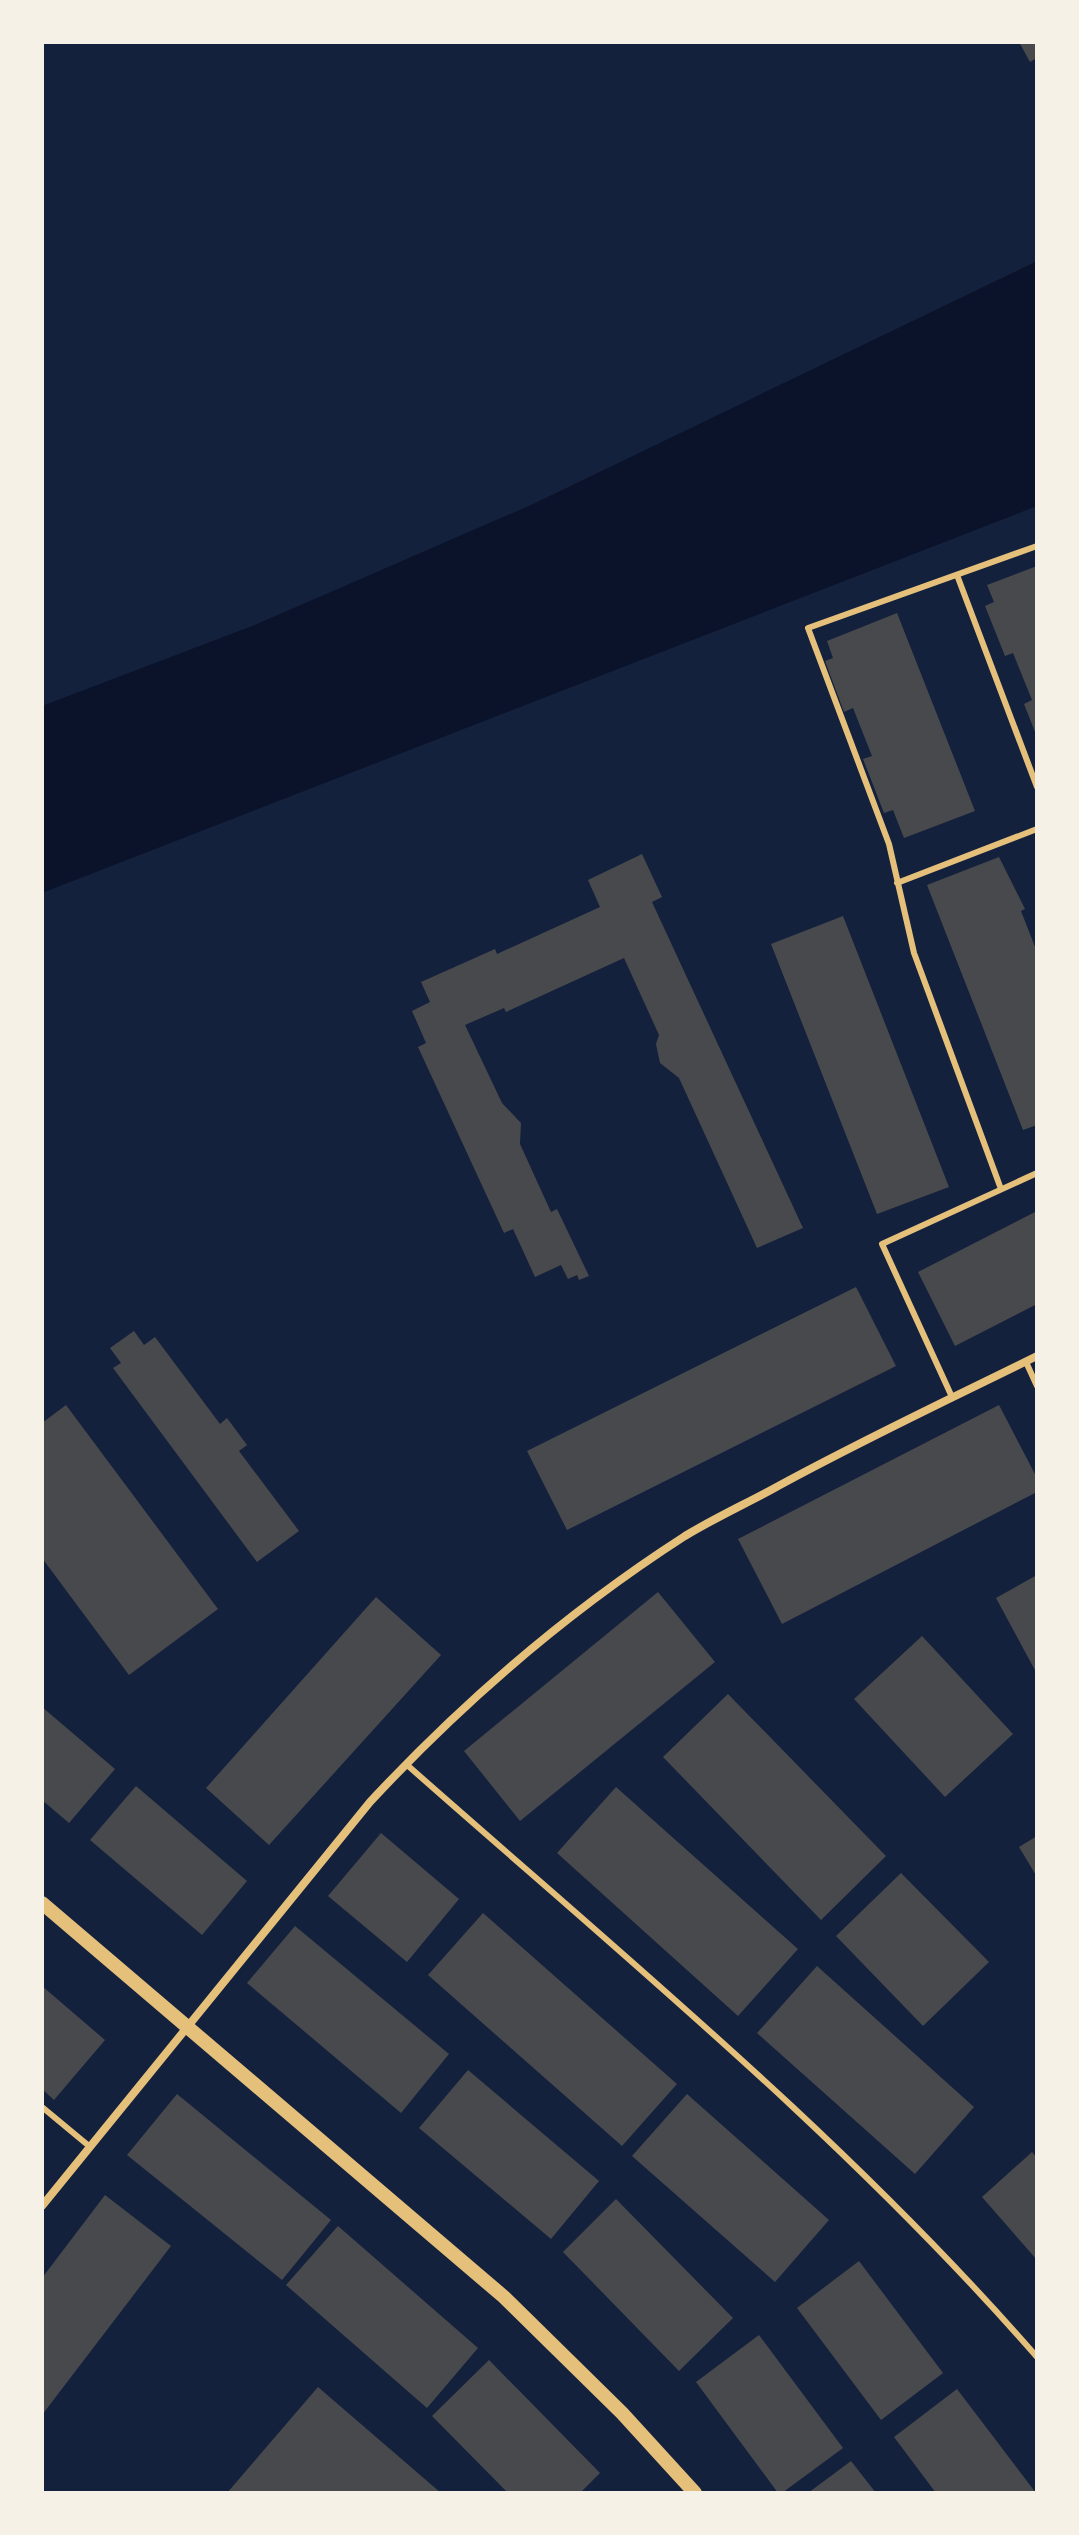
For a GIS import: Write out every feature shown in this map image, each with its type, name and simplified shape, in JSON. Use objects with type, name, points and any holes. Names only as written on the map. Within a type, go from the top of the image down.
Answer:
[{"type":"street","points":[[42,2206],[186,2026],[406,1764],[463,1708],[533,1649],[687,1536],[860,1442],[1037,1356]]},
{"type":"street","points":[[42,1903],[504,2297],[622,2413],[695,2493]]},
{"type":"lane","points":[[1001,1189],[914,953],[889,844],[808,628],[1037,546]]},
{"type":"lane","points":[[957,575],[1037,787]]},
{"type":"lane","points":[[897,883],[1037,829]]},
{"type":"lane","points":[[952,1397],[882,1244],[1037,1173]]},
{"type":"lane","points":[[1026,1362],[1037,1386]]},
{"type":"lane","points":[[406,1764],[709,2030],[842,2153],[956,2264],[1037,2357]]},
{"type":"lane","points":[[42,2107],[89,2146]]},
{"type":"water","points":[[1037,261],[1037,506],[42,893],[42,706],[257,624],[531,505]]},
{"type":"building","points":[[1019,42],[1037,42],[1037,58],[1030,62]]},
{"type":"building","points":[[1037,566],[1037,737],[1024,704],[1032,700],[1013,653],[1005,656],[985,606],[994,602],[987,585]]},
{"type":"building","points":[[897,613],[975,811],[904,838],[893,810],[884,813],[863,759],[872,756],[853,708],[844,712],[825,661],[833,658],[827,641]]},
{"type":"building","points":[[642,854],[662,897],[652,902],[803,1228],[757,1248],[679,1078],[660,1063],[656,1044],[659,1035],[624,958],[506,1012],[504,1008],[465,1025],[502,1103],[521,1123],[520,1144],[551,1212],[557,1209],[589,1276],[579,1280],[577,1275],[568,1279],[561,1265],[535,1277],[513,1229],[504,1233],[418,1047],[426,1043],[412,1011],[430,1002],[421,982],[495,949],[497,954],[600,907],[588,880]]},
{"type":"building","points":[[999,857],[1025,909],[1021,911],[1037,952],[1037,1125],[1023,1130],[927,885]]},
{"type":"building","points":[[843,916],[949,1187],[877,1214],[771,944]]},
{"type":"building","points":[[1037,1211],[1037,1304],[955,1346],[918,1272]]},
{"type":"building","points":[[856,1287],[896,1366],[567,1530],[527,1451]]},
{"type":"building","points":[[134,1331],[144,1345],[155,1337],[220,1424],[227,1418],[247,1445],[239,1451],[299,1531],[257,1562],[113,1368],[121,1363],[110,1348]]},
{"type":"building","points":[[66,1405],[218,1609],[129,1675],[42,1558],[42,1423]]},
{"type":"building","points":[[999,1405],[1037,1478],[1037,1492],[782,1624],[738,1539]]},
{"type":"building","points":[[1037,1575],[1037,1674],[996,1598]]},
{"type":"building","points":[[658,1592],[715,1662],[520,1821],[464,1751]]},
{"type":"building","points":[[376,1597],[441,1655],[269,1845],[206,1788]]},
{"type":"building","points":[[922,1636],[1013,1734],[945,1797],[854,1699]]},
{"type":"building","points":[[728,1694],[886,1856],[821,1920],[663,1757]]},
{"type":"building","points":[[42,1707],[115,1769],[69,1823],[42,1800]]},
{"type":"building","points":[[136,1786],[247,1881],[202,1935],[90,1840]]},
{"type":"building","points":[[616,1787],[798,1949],[738,2016],[557,1853]]},
{"type":"building","points":[[381,1833],[459,1899],[407,1962],[328,1896]]},
{"type":"building","points":[[1037,1836],[1037,1877],[1019,1847]]},
{"type":"building","points":[[901,1873],[989,1962],[923,2026],[836,1936]]},
{"type":"building","points":[[483,1913],[677,2084],[622,2146],[428,1975]]},
{"type":"building","points":[[295,1926],[449,2054],[401,2113],[247,1983]]},
{"type":"building","points":[[817,1966],[974,2107],[915,2174],[757,2033]]},
{"type":"building","points":[[42,1986],[105,2040],[54,2100],[42,2089]]},
{"type":"building","points":[[468,2070],[599,2181],[551,2239],[419,2128]]},
{"type":"building","points":[[177,2094],[331,2220],[282,2280],[127,2155]]},
{"type":"building","points":[[687,2094],[829,2220],[775,2282],[632,2156]]},
{"type":"building","points":[[1032,2152],[1037,2158],[1037,2260],[982,2197]]},
{"type":"building","points":[[105,2195],[171,2246],[42,2415],[42,2278]]},
{"type":"building","points":[[616,2199],[733,2318],[679,2371],[563,2252]]},
{"type":"building","points":[[338,2226],[478,2348],[427,2408],[286,2285]]},
{"type":"building","points":[[859,2261],[943,2373],[881,2420],[797,2308]]},
{"type":"building","points":[[759,2335],[843,2448],[782,2493],[778,2493],[696,2382]]},
{"type":"building","points":[[489,2360],[600,2473],[580,2493],[508,2493],[432,2416]]},
{"type":"building","points":[[318,2387],[441,2493],[227,2493]]},
{"type":"building","points":[[957,2389],[1036,2493],[936,2493],[894,2437]]},
{"type":"building","points":[[851,2461],[876,2493],[808,2493]]}]
